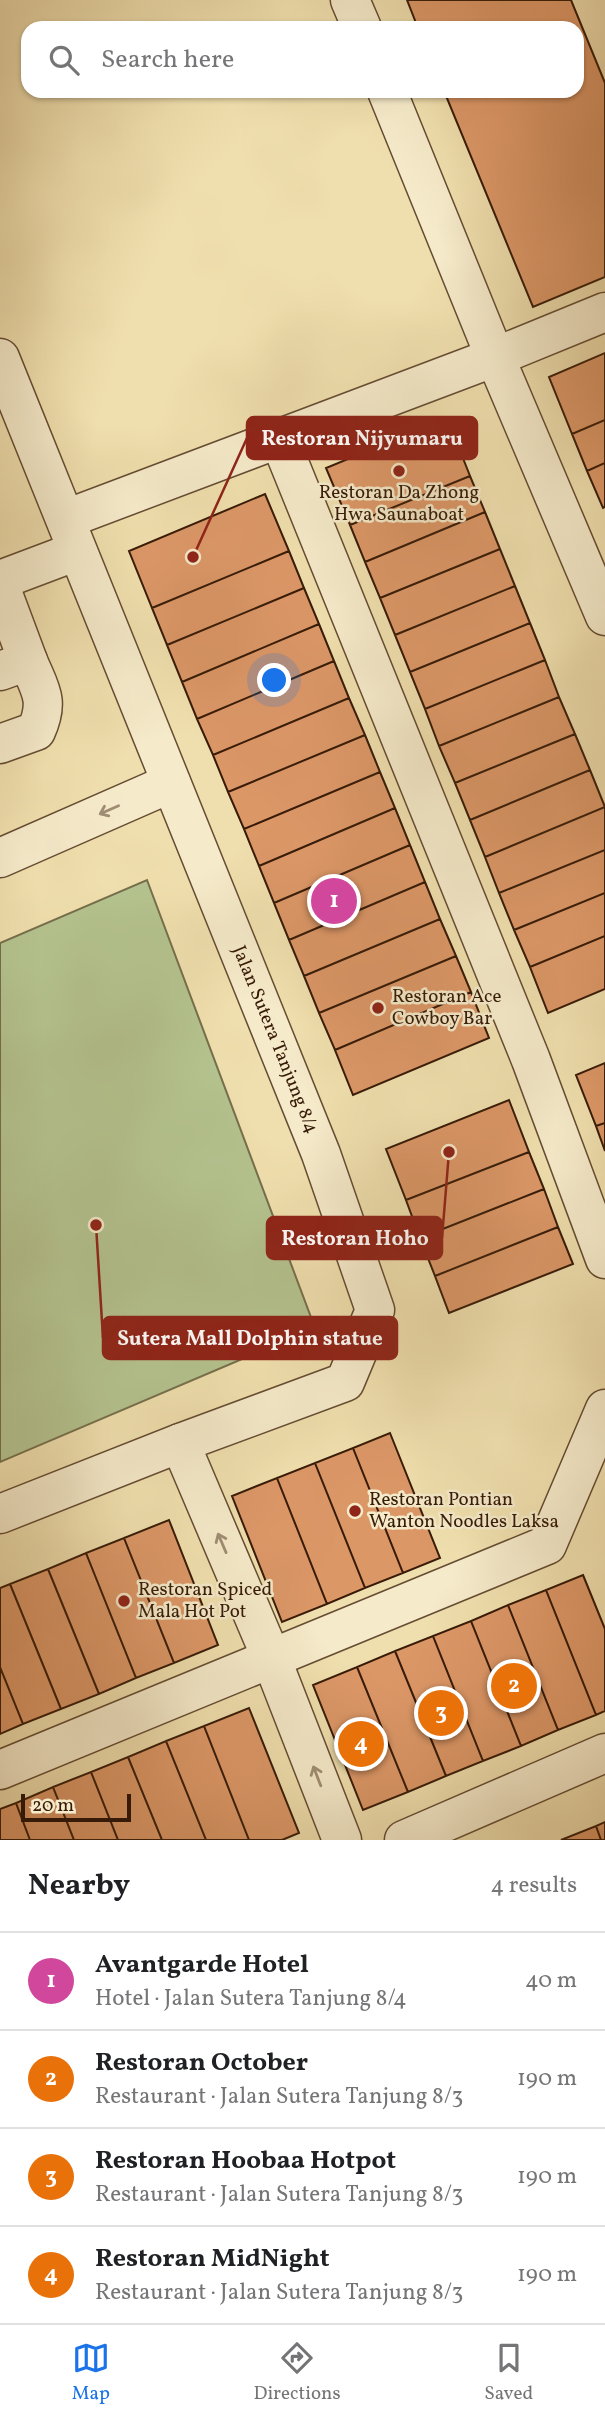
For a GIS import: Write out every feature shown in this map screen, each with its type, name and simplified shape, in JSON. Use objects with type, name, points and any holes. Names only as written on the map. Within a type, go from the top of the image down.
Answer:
[{"type":"street","points":[[350,0],[359,21]]},
{"type":"street","points":[[390,98],[495,357],[605,616]]},
{"type":"street","points":[[0,580],[71,535],[279,438],[495,357],[605,312]]},
{"type":"street","name":"Jalan Sutera Tanjung 8/4","points":[[0,358],[321,1154],[375,1310],[345,1382],[0,1514]]},
{"type":"street","points":[[279,438],[531,1060],[605,1259]]},
{"type":"street","points":[[0,586],[14,666],[43,699],[44,714],[36,731],[0,744]]},
{"type":"street","points":[[0,858],[171,783]]},
{"type":"street","points":[[0,1770],[547,1545],[605,1409]]},
{"type":"street","points":[[180,1443],[271,1660],[342,1840]]},
{"type":"street","points":[[404,1840],[605,1753]]},
{"type":"green space","points":[[147,880],[315,1328],[0,1462],[0,943]]},
{"type":"building","points":[[407,0],[571,0],[580,21],[415,21]]},
{"type":"building","points":[[584,32],[605,83],[605,277],[533,307],[447,98],[584,98]]},
{"type":"building","points":[[605,353],[605,420],[572,434],[549,377]]},
{"type":"building","points":[[447,418],[470,476],[350,525],[326,468]]},
{"type":"building","points":[[605,420],[605,463],[587,471],[572,434]]},
{"type":"building","points":[[605,463],[605,507],[603,508],[587,471]]},
{"type":"building","points":[[470,476],[485,512],[365,562],[350,525]]},
{"type":"building","points":[[265,494],[289,551],[152,608],[129,551]]},
{"type":"building","points":[[485,512],[500,549],[380,598],[365,562]]},
{"type":"building","points":[[500,549],[515,586],[395,635],[380,598]]},
{"type":"building","points":[[289,551],[304,588],[167,645],[152,608]]},
{"type":"building","points":[[515,586],[530,623],[410,672],[395,635]]},
{"type":"building","points":[[304,588],[319,624],[182,682],[167,645]]},
{"type":"building","points":[[530,623],[545,660],[425,709],[410,672]]},
{"type":"building","points":[[319,624],[334,661],[197,719],[182,682]]},
{"type":"building","points":[[545,660],[559,697],[439,746],[425,709]]},
{"type":"building","points":[[334,661],[349,698],[213,755],[197,719]]},
{"type":"building","points":[[559,697],[575,734],[455,783],[439,746]]},
{"type":"building","points":[[349,698],[365,735],[228,792],[213,755]]},
{"type":"building","points":[[575,734],[590,770],[470,820],[455,783]]},
{"type":"building","points":[[365,735],[380,772],[244,829],[228,792]]},
{"type":"building","points":[[590,770],[605,807],[485,857],[470,820]]},
{"type":"building","points":[[380,772],[395,808],[259,866],[244,829]]},
{"type":"building","points":[[605,807],[605,850],[499,893],[485,857]]},
{"type":"building","points":[[395,808],[410,845],[274,903],[259,866]]},
{"type":"building","points":[[410,845],[425,882],[289,940],[274,903]]},
{"type":"building","points":[[605,850],[605,893],[514,930],[499,893]]},
{"type":"building","points":[[425,882],[440,919],[304,976],[289,940]]},
{"type":"building","points":[[605,893],[605,936],[530,967],[514,930]]},
{"type":"building","points":[[440,919],[456,956],[319,1013],[304,976]]},
{"type":"building","points":[[605,936],[605,989],[548,1013],[530,967]]},
{"type":"building","points":[[456,956],[471,992],[335,1050],[319,1013]]},
{"type":"building","points":[[471,992],[489,1038],[353,1095],[335,1050]]},
{"type":"building","points":[[605,1063],[605,1123],[596,1126],[576,1075]]},
{"type":"building","points":[[509,1100],[529,1152],[406,1200],[386,1149]]},
{"type":"building","points":[[605,1123],[605,1151],[596,1126]]},
{"type":"building","points":[[529,1152],[544,1189],[420,1238],[406,1200]]},
{"type":"building","points":[[544,1189],[558,1227],[435,1276],[420,1238]]},
{"type":"building","points":[[558,1227],[573,1264],[449,1313],[435,1276]]},
{"type":"building","points":[[390,1433],[440,1558],[403,1573],[353,1448]]},
{"type":"building","points":[[353,1448],[403,1573],[365,1588],[315,1463]]},
{"type":"building","points":[[315,1463],[365,1588],[327,1604],[277,1478]]},
{"type":"building","points":[[277,1478],[327,1604],[282,1622],[232,1496]]},
{"type":"building","points":[[169,1520],[218,1645],[174,1663],[124,1538]]},
{"type":"building","points":[[124,1538],[174,1663],[136,1678],[86,1553]]},
{"type":"building","points":[[86,1553],[136,1678],[99,1694],[48,1569]]},
{"type":"building","points":[[48,1569],[99,1694],[61,1709],[10,1584]]},
{"type":"building","points":[[583,1575],[605,1629],[605,1711],[596,1715],[546,1590]]},
{"type":"building","points":[[10,1584],[61,1709],[23,1724],[0,1667],[0,1588]]},
{"type":"building","points":[[546,1590],[596,1715],[558,1730],[508,1605]]},
{"type":"building","points":[[508,1605],[558,1730],[521,1746],[471,1621]]},
{"type":"building","points":[[471,1621],[521,1746],[483,1761],[433,1636]]},
{"type":"building","points":[[433,1636],[483,1761],[446,1776],[395,1651]]},
{"type":"building","points":[[395,1651],[446,1776],[408,1792],[357,1667]]},
{"type":"building","points":[[0,1667],[23,1724],[0,1734]]},
{"type":"building","points":[[357,1667],[408,1792],[363,1810],[313,1685]]},
{"type":"building","points":[[249,1708],[299,1833],[282,1840],[249,1840],[204,1726]]},
{"type":"building","points":[[204,1726],[249,1840],[206,1840],[166,1741]]},
{"type":"building","points":[[166,1741],[206,1840],[162,1840],[128,1757]]},
{"type":"building","points":[[128,1757],[162,1840],[118,1840],[91,1772]]},
{"type":"building","points":[[91,1772],[118,1840],[74,1840],[53,1787]]},
{"type":"building","points":[[53,1787],[74,1840],[30,1840],[16,1803]]},
{"type":"building","points":[[16,1803],[30,1840],[0,1840],[0,1809]]},
{"type":"building","points":[[605,1822],[605,1840],[601,1840],[596,1826]]},
{"type":"building","points":[[596,1826],[601,1840],[561,1840]]},
{"type":"place","name":"Restoran Da Zhong Hwa Saunaboat","points":[[399,471]]},
{"type":"place","name":"Restoran Nijyumaru","points":[[193,557]]},
{"type":"place","name":"Avantgarde Hotel","points":[[334,901]]},
{"type":"place","name":"Restoran Ace Cowboy Bar","points":[[378,1008]]},
{"type":"place","name":"Restoran Hoho","points":[[449,1152]]},
{"type":"place","name":"Sutera Mall Dolphin statue","points":[[96,1225]]},
{"type":"place","name":"Restoran Pontian Wanton Noodles Laksa","points":[[355,1511]]},
{"type":"place","name":"Restoran Spiced Mala Hot Pot","points":[[124,1601]]},
{"type":"place","name":"Restoran October","points":[[514,1686]]},
{"type":"place","name":"Restoran Hoobaa Hotpot","points":[[441,1713]]},
{"type":"place","name":"Restoran MidNight","points":[[361,1744]]}]
